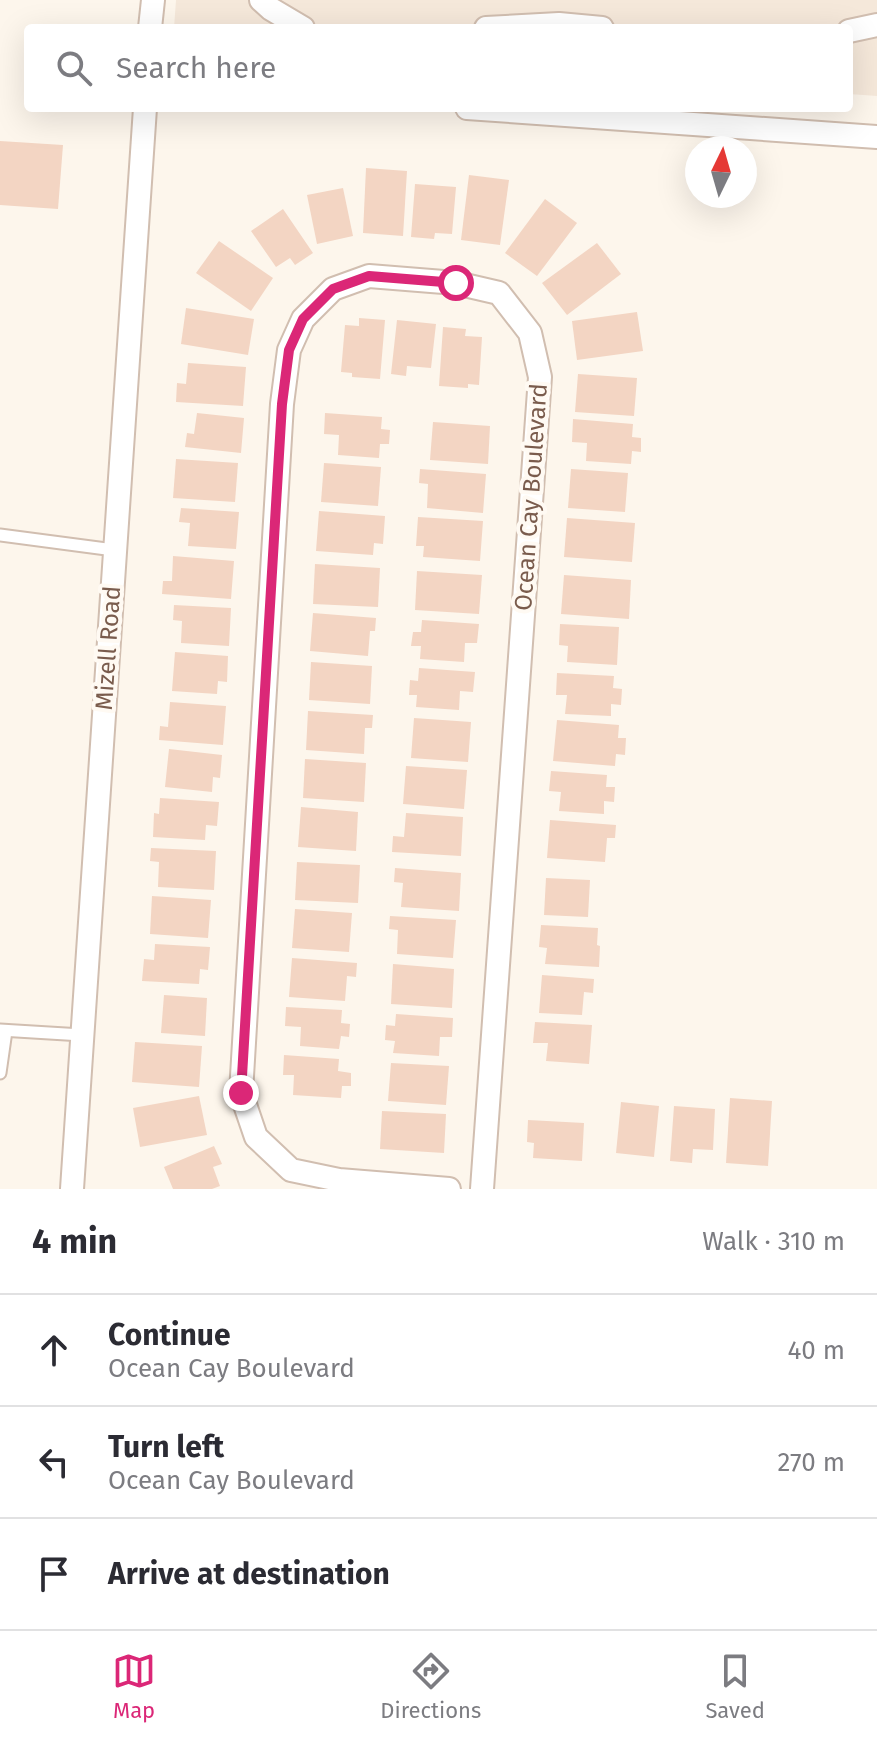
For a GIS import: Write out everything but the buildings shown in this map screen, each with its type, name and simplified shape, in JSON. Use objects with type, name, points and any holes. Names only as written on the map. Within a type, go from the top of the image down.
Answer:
[{"type":"street","points":[[150,24],[153,0]]},
{"type":"street","points":[[261,0],[296,24]]},
{"type":"street","points":[[853,30],[877,25]]},
{"type":"street","name":"Mizell Road","points":[[72,1189],[145,112]]},
{"type":"street","points":[[524,112],[877,137]]},
{"type":"street","name":"Ocean Cay Boulevard","points":[[449,1189],[339,1180],[291,1170],[256,1137],[241,1093],[282,404],[289,350],[303,319],[333,289],[369,276],[456,283],[499,293],[530,333],[540,377],[482,1189]]},
{"type":"lane","points":[[0,535],[114,550]]},
{"type":"lane","points":[[0,1073],[3,1030],[82,1035]]},
{"type":"shaded area","points":[[176,0],[877,0],[877,96],[853,94],[853,24],[174,24]]},
{"type":"route","points":[[241,1093],[282,404],[289,350],[303,319],[333,289],[369,276],[456,283]]}]
